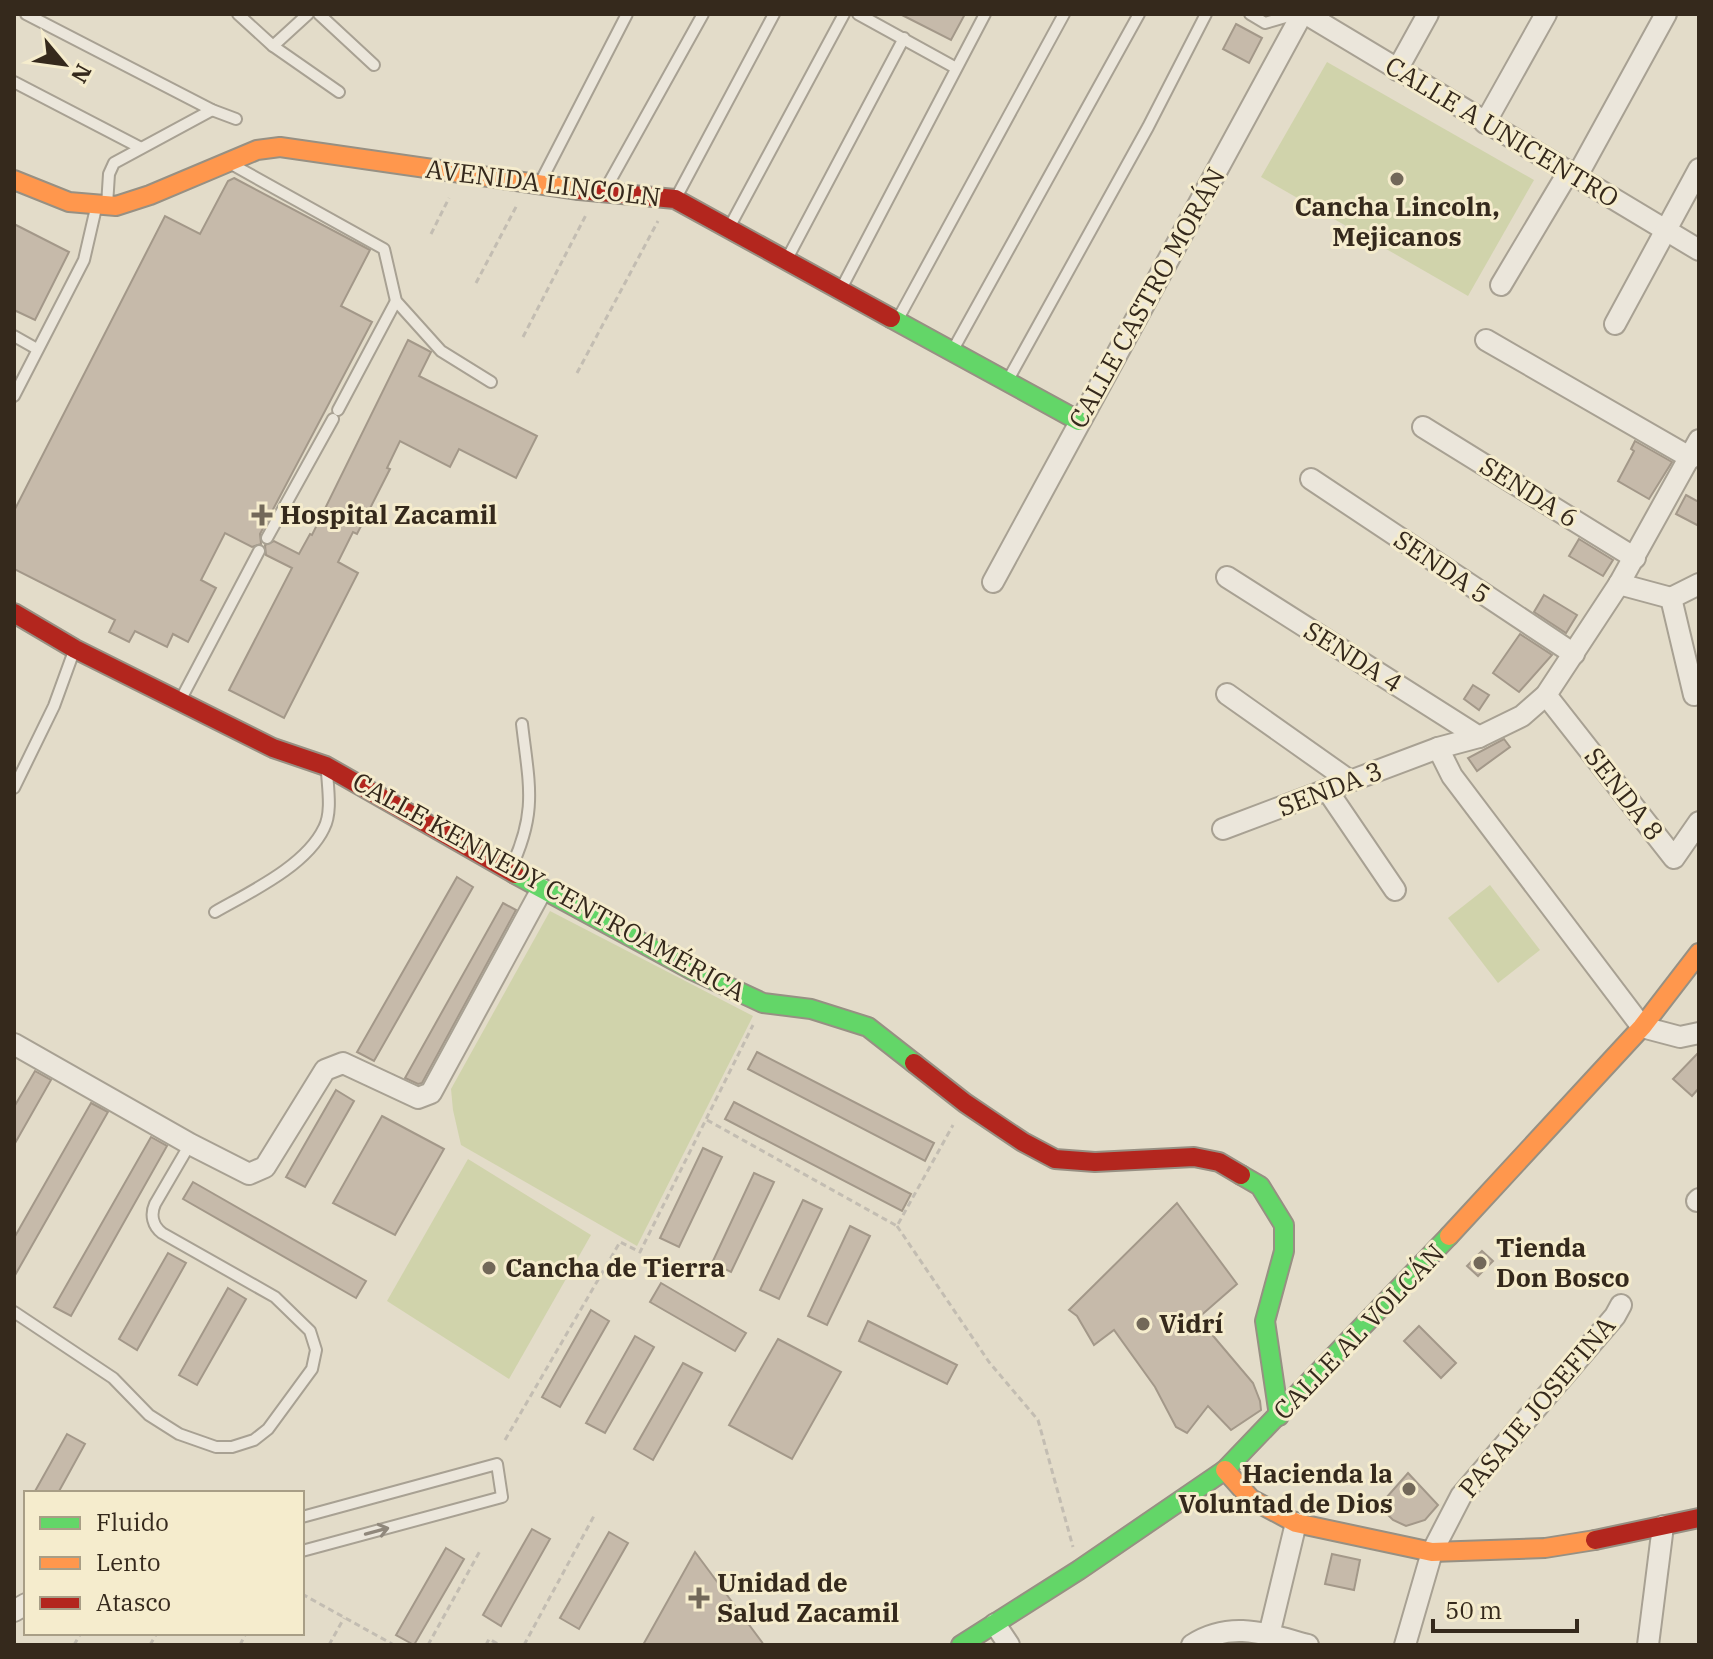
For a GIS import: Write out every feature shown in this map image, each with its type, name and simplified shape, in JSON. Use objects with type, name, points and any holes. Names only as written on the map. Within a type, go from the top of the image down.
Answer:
[{"type":"street","name":"CALLE A UNICENTRO","points":[[1301,14],[1699,250]]},
{"type":"street","name":"CALLE CASTRO MORÁN","points":[[993,582],[1301,14]]},
{"type":"street","points":[[1397,70],[1428,14]]},
{"type":"street","points":[[1485,123],[1546,14]]},
{"type":"street","points":[[1501,285],[1573,173],[1666,14]]},
{"type":"street","name":"AVENIDA LINCOLN","points":[[14,180],[54,198],[102,206],[136,201],[257,150],[280,147],[533,185],[672,198],[1079,421]]},
{"type":"street","points":[[1615,324],[1699,169]]},
{"type":"street","points":[[1486,340],[1695,449],[1635,558],[1546,695],[1522,716],[1479,737],[1438,748],[1452,776],[1642,1027],[1680,1037],[1699,1033]]},
{"type":"street","name":"SENDA 6","points":[[1423,427],[1635,558]]},
{"type":"street","name":"SENDA 5","points":[[1311,479],[1574,654]]},
{"type":"street","name":"SENDA 4","points":[[1227,577],[1479,737]]},
{"type":"street","points":[[1619,584],[1671,598],[1699,584]]},
{"type":"street","points":[[1671,598],[1694,695]]},
{"type":"street","name":"CALLE KENNEDY CENTROAMÉRICA","points":[[14,613],[75,649],[273,748],[326,766],[692,970],[763,1003],[811,1009],[868,1027],[965,1103],[1023,1142],[1055,1159],[1095,1162],[1194,1157],[1219,1162],[1260,1186],[1284,1225],[1284,1251],[1265,1321],[1279,1416]]},
{"type":"street","points":[[1227,694],[1350,781]]},
{"type":"street","name":"SENDA 8","points":[[1546,695],[1674,858],[1699,822]]},
{"type":"street","name":"SENDA 3","points":[[1223,829],[1438,748]]},
{"type":"street","points":[[1327,790],[1395,890]]},
{"type":"street","points":[[14,1044],[249,1174],[265,1167],[325,1070],[343,1063],[418,1098],[431,1093],[542,889]]},
{"type":"street","name":"CALLE AL VOLCÁN","points":[[961,1645],[1079,1570],[1225,1470],[1501,1182],[1642,1027],[1699,953]]},
{"type":"street","name":"PASAJE JOSEFINA","points":[[1405,1645],[1432,1552],[1461,1496],[1615,1316],[1621,1305]]},
{"type":"street","points":[[1225,1470],[1251,1499],[1296,1523],[1432,1552],[1545,1548],[1605,1539],[1699,1518]]},
{"type":"street","points":[[1269,1635],[1296,1523]]},
{"type":"street","points":[[1648,1645],[1663,1526]]},
{"type":"street","points":[[995,1624],[1009,1645]]},
{"type":"street","points":[[1192,1645],[1209,1634],[1239,1629],[1308,1645]]},
{"type":"lane","points":[[26,14],[212,110],[236,119]]},
{"type":"lane","points":[[238,14],[273,46],[339,92]]},
{"type":"lane","points":[[273,46],[308,14]]},
{"type":"lane","points":[[319,14],[374,65]]},
{"type":"lane","points":[[533,185],[627,14]]},
{"type":"lane","points":[[601,192],[703,14]]},
{"type":"lane","points":[[672,198],[774,14]]},
{"type":"lane","points":[[729,228],[844,14]]},
{"type":"lane","points":[[858,14],[956,68]]},
{"type":"lane","points":[[840,290],[985,14]]},
{"type":"lane","points":[[897,321],[1064,14]]},
{"type":"lane","points":[[952,351],[1139,14]]},
{"type":"lane","points":[[1007,382],[1148,127],[1206,14]]},
{"type":"lane","points":[[1250,14],[1265,23],[1301,14]]},
{"type":"lane","points":[[787,260],[904,38]]},
{"type":"lane","points":[[14,82],[141,148]]},
{"type":"lane","points":[[14,396],[84,260],[111,166],[212,110]]},
{"type":"lane","points":[[227,163],[384,249],[396,301],[441,351],[491,382]]},
{"type":"lane","points":[[267,538],[396,301]]},
{"type":"lane","points":[[14,336],[37,349]]},
{"type":"lane","points":[[180,701],[259,551]]},
{"type":"lane","points":[[14,788],[54,706],[75,649]]},
{"type":"lane","points":[[510,871],[528,825],[531,795],[522,724]]},
{"type":"lane","points":[[215,912],[268,881],[303,855],[325,827],[328,801],[326,766]]},
{"type":"lane","points":[[14,1312],[113,1378],[149,1415],[179,1434],[221,1448],[244,1445],[264,1433],[312,1369],[316,1350],[314,1339],[306,1325],[275,1297],[158,1230],[153,1209],[190,1144]]},
{"type":"lane","points":[[304,1516],[497,1464],[502,1497],[304,1550]]},
{"type":"path","points":[[431,234],[461,175]]},
{"type":"path","points":[[476,283],[533,185]]},
{"type":"path","points":[[523,337],[601,192]]},
{"type":"path","points":[[577,373],[672,198]]},
{"type":"path","points":[[505,1440],[620,1242],[640,1252],[763,1003]]},
{"type":"path","points":[[897,1226],[965,1103]]},
{"type":"path","points":[[707,1120],[897,1226],[989,1362],[1038,1420],[1079,1570]]},
{"type":"path","points":[[524,1645],[595,1514]]},
{"type":"path","points":[[428,1645],[481,1549]]},
{"type":"path","points":[[304,1595],[394,1645]]},
{"type":"path","points":[[329,1645],[344,1618]]},
{"type":"path","points":[[486,1645],[489,1639],[500,1645]]},
{"type":"green space","name":"Cancha Lincoln, Mejicanos","points":[[1327,62],[1534,180],[1468,296],[1261,177]]},
{"type":"green space","points":[[1490,885],[1540,950],[1498,983],[1448,918]]},
{"type":"green space","points":[[550,911],[753,1016],[637,1246],[461,1145],[451,1089]]},
{"type":"green space","name":"Cancha de Tierra","points":[[468,1159],[591,1235],[509,1379],[387,1301]]},
{"type":"building","points":[[900,14],[965,14],[951,40]]},
{"type":"building","points":[[1236,24],[1262,38],[1249,63],[1223,49]]},
{"type":"building","points":[[234,178],[370,250],[341,306],[372,322],[260,534],[261,544],[252,547],[225,533],[201,580],[216,588],[188,642],[173,634],[167,647],[135,631],[129,642],[109,632],[115,620],[14,569],[14,511],[165,216],[200,234],[228,181]]},
{"type":"building","points":[[14,224],[69,252],[35,320],[14,310]]},
{"type":"building","points":[[408,340],[431,352],[419,376],[537,436],[516,478],[459,449],[450,467],[400,441],[387,468],[390,469],[357,534],[353,532],[338,562],[358,573],[284,718],[229,690],[292,568],[266,555],[265,545],[274,541],[299,554],[312,535]]},
{"type":"building","points":[[1635,441],[1672,462],[1649,499],[1618,481],[1634,451],[1631,449]]},
{"type":"building","points":[[1686,495],[1699,502],[1699,526],[1676,514]]},
{"type":"building","points":[[1579,539],[1613,560],[1603,576],[1569,556]]},
{"type":"building","points":[[1544,595],[1577,615],[1566,633],[1534,612]]},
{"type":"building","points":[[1520,634],[1552,655],[1519,692],[1493,673]]},
{"type":"building","points":[[1473,685],[1489,695],[1479,710],[1464,699]]},
{"type":"building","points":[[1504,739],[1510,747],[1477,771],[1468,758]]},
{"type":"building","points":[[457,877],[473,887],[374,1061],[357,1052]]},
{"type":"building","points":[[503,903],[516,910],[422,1083],[405,1078]]},
{"type":"building","points":[[757,1052],[934,1143],[925,1161],[748,1069]]},
{"type":"building","points":[[1699,1052],[1699,1088],[1692,1096],[1673,1079]]},
{"type":"building","points":[[35,1071],[51,1080],[14,1145],[14,1107]]},
{"type":"building","points":[[336,1090],[354,1101],[305,1187],[286,1177]]},
{"type":"building","points":[[734,1102],[911,1194],[902,1211],[725,1119]]},
{"type":"building","points":[[91,1103],[108,1112],[14,1277],[14,1238]]},
{"type":"building","points":[[382,1116],[444,1149],[395,1235],[333,1203]]},
{"type":"building","points":[[151,1137],[167,1146],[71,1316],[54,1307]]},
{"type":"building","points":[[703,1148],[722,1157],[679,1247],[660,1238]]},
{"type":"building","points":[[754,1173],[774,1182],[731,1272],[712,1263]]},
{"type":"building","points":[[193,1182],[366,1281],[356,1298],[183,1199]]},
{"type":"building","points":[[803,1200],[822,1209],[779,1299],[760,1290]]},
{"type":"building","name":"Vidrí","points":[[1177,1203],[1237,1284],[1198,1318],[1253,1383],[1260,1401],[1261,1410],[1231,1430],[1208,1406],[1187,1433],[1176,1427],[1155,1387],[1114,1330],[1094,1345],[1077,1316],[1069,1310]]},
{"type":"building","points":[[850,1226],[870,1236],[827,1325],[808,1316]]},
{"type":"building","name":"Tienda Don Bosco","points":[[1482,1251],[1493,1261],[1478,1276],[1467,1266]]},
{"type":"building","points":[[168,1253],[186,1263],[137,1350],[119,1339]]},
{"type":"building","points":[[661,1283],[746,1333],[735,1351],[650,1302]]},
{"type":"building","points":[[228,1288],[246,1299],[197,1385],[179,1375]]},
{"type":"building","points":[[591,1310],[609,1321],[560,1407],[542,1397]]},
{"type":"building","points":[[868,1321],[957,1365],[947,1384],[859,1341]]},
{"type":"building","points":[[1419,1326],[1456,1363],[1441,1378],[1404,1341]]},
{"type":"building","points":[[635,1336],[654,1347],[605,1433],[586,1423]]},
{"type":"building","points":[[778,1339],[841,1372],[792,1459],[729,1425]]},
{"type":"building","points":[[683,1363],[702,1373],[653,1460],[634,1449]]},
{"type":"building","points":[[67,1434],[85,1444],[59,1491],[35,1491]]},
{"type":"building","name":"Hacienda la Voluntad de Dios","points":[[1408,1473],[1438,1505],[1425,1520],[1406,1526],[1393,1520],[1379,1506]]},
{"type":"building","points":[[532,1529],[550,1539],[501,1626],[483,1615]]},
{"type":"building","points":[[609,1532],[628,1543],[579,1629],[560,1618]]},
{"type":"building","points":[[446,1548],[464,1559],[414,1645],[396,1635]]},
{"type":"building","name":"Unidad de Salud Zacamil","points":[[695,1552],[764,1645],[643,1645]]},
{"type":"building","points":[[1332,1554],[1360,1560],[1354,1590],[1325,1584]]},
{"type":"traffic: fast","points":[[891,318],[1079,421]]},
{"type":"traffic: fast","points":[[515,874],[692,970],[763,1003],[811,1009],[868,1027],[914,1063]]},
{"type":"traffic: fast","points":[[1241,1175],[1260,1186],[1284,1225],[1284,1251],[1265,1321],[1279,1416]]},
{"type":"traffic: fast","points":[[961,1645],[1079,1570],[1225,1470],[1449,1236]]},
{"type":"traffic: slow","points":[[14,180],[69,202],[116,206],[257,150],[280,147],[579,190]]},
{"type":"traffic: slow","points":[[1449,1236],[1642,1027],[1699,953]]},
{"type":"traffic: slow","points":[[1225,1470],[1251,1499],[1296,1523],[1432,1552],[1545,1548],[1595,1540]]},
{"type":"traffic: jam","points":[[579,190],[675,199],[891,318]]},
{"type":"traffic: jam","points":[[14,613],[75,649],[273,748],[326,766],[515,874]]},
{"type":"traffic: jam","points":[[914,1063],[965,1103],[1023,1142],[1055,1159],[1095,1162],[1194,1157],[1219,1162],[1241,1175]]},
{"type":"traffic: jam","points":[[1595,1540],[1699,1518]]},
{"type":"place","name":"Cancha Lincoln, Mejicanos","points":[[1397,179]]},
{"type":"place","name":"Hospital Zacamil","points":[[262,515]]},
{"type":"place","name":"Tienda Don Bosco","points":[[1480,1263]]},
{"type":"place","name":"Cancha de Tierra","points":[[489,1268]]},
{"type":"place","name":"Vidrí","points":[[1143,1324]]},
{"type":"place","name":"Hacienda la Voluntad de Dios","points":[[1409,1489]]},
{"type":"place","name":"Unidad de Salud Zacamil","points":[[699,1598]]}]
